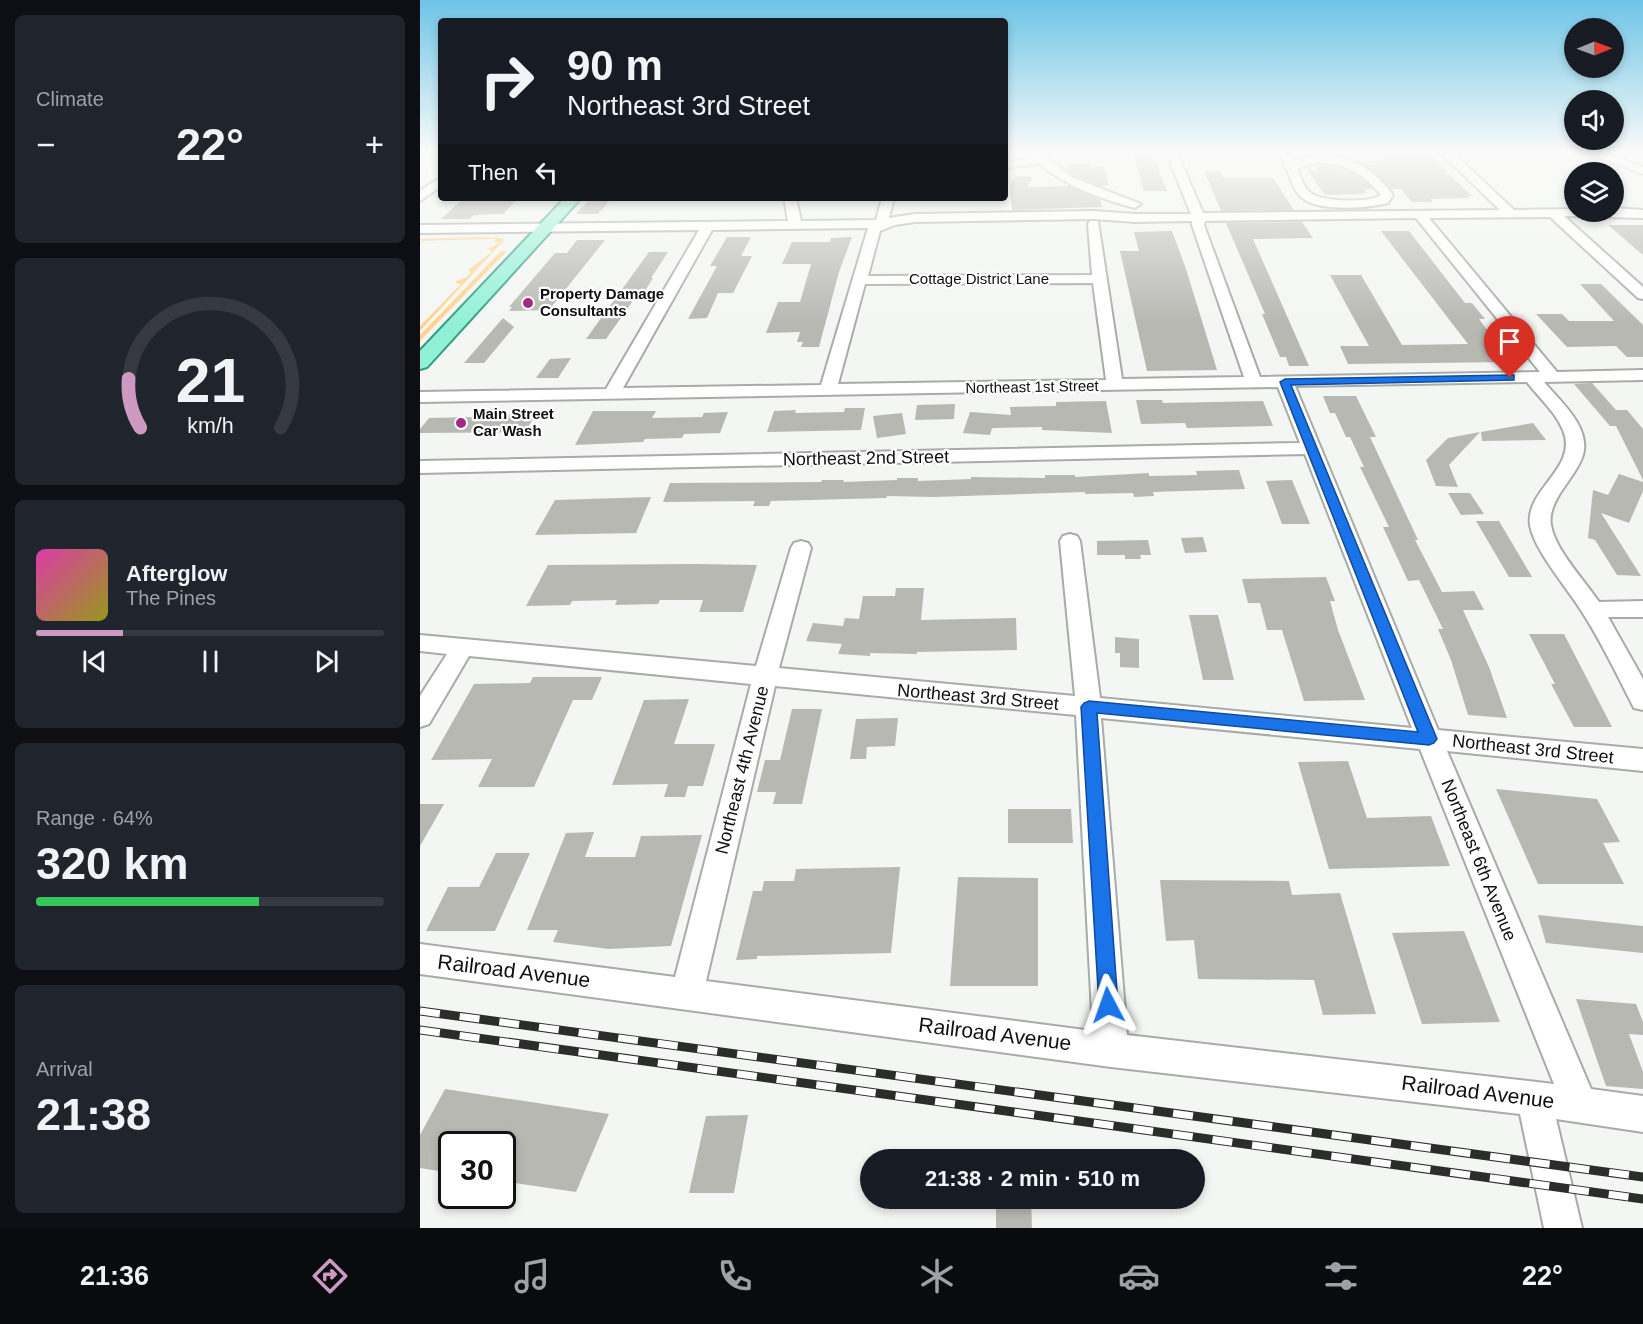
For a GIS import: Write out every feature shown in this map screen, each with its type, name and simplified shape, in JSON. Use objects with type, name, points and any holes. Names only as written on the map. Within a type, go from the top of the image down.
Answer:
[{"type":"main road","points":[[420,363],[562,209]]},
{"type":"street","points":[[792,209],[795,224]]},
{"type":"street","points":[[882,223],[885,209]]},
{"type":"street","points":[[1195,209],[1199,218],[1198,225],[1254,382]]},
{"type":"street","points":[[1507,209],[1512,214]]},
{"type":"street","points":[[828,391],[873,229],[882,223],[975,211],[1135,218],[1564,213]]},
{"type":"street","points":[[1624,212],[1643,214]]},
{"type":"street","points":[[1554,213],[1643,295]]},
{"type":"street","points":[[1420,215],[1542,377],[1572,430],[1577,441],[1573,456],[1552,490],[1541,514],[1540,524],[1548,542],[1593,610],[1643,701]]},
{"type":"street","points":[[420,229],[882,223],[912,225],[1094,224],[1135,218]]},
{"type":"street","points":[[1094,224],[1099,279],[1115,385]]},
{"type":"street","points":[[611,394],[708,225]]},
{"type":"street","name":"Cottage District Lane","points":[[859,280],[1099,279]]},
{"type":"street","name":"Northeast 1st Street","points":[[420,397],[1643,375]]},
{"type":"street","name":"Northeast 6th Avenue","points":[[1285,382],[1580,1104]]},
{"type":"street","name":"Northeast 2nd Street","points":[[420,467],[1312,448]]},
{"type":"street","points":[[1070,541],[1089,707],[1111,1050]]},
{"type":"street","name":"Northeast 4th Avenue","points":[[687,994],[765,677],[801,548]]},
{"type":"street","points":[[1593,610],[1643,609]]},
{"type":"street","name":"Northeast 3rd Street","points":[[420,643],[1643,760]]},
{"type":"street","points":[[420,717],[463,647]]},
{"type":"street","name":"Railroad Avenue","points":[[420,959],[1111,1050],[1534,1098],[1643,1113]]},
{"type":"street","points":[[1534,1098],[1563,1228]]},
{"type":"shaded area","points":[[484,237],[504,240],[420,331],[420,326],[461,284],[456,281],[467,277],[471,272],[468,270],[492,252],[488,249],[499,243],[495,242],[495,239],[422,241],[420,239]]},
{"type":"shaded area","points":[[501,251],[507,251],[420,341],[420,335]]},
{"type":"building","points":[[452,209],[508,209],[503,214],[474,215],[469,219],[441,219]]},
{"type":"building","points":[[580,209],[602,209],[598,214],[576,214]]},
{"type":"building","points":[[1220,209],[1294,210],[1221,211]]},
{"type":"building","points":[[1302,222],[1313,238],[1253,239],[1309,366],[1289,366],[1286,357],[1280,357],[1262,314],[1265,314],[1226,223]]},
{"type":"building","points":[[1608,225],[1643,225],[1643,255]]},
{"type":"building","points":[[1172,231],[1217,370],[1147,371],[1120,251],[1139,251],[1134,232]]},
{"type":"building","points":[[1381,231],[1409,231],[1465,303],[1472,303],[1485,319],[1479,319],[1511,362],[1348,364],[1340,346],[1369,346],[1330,275],[1361,275],[1402,345],[1468,344]]},
{"type":"building","points":[[727,237],[751,237],[741,256],[752,256],[733,293],[718,293],[707,318],[688,319],[717,266],[710,266]]},
{"type":"building","points":[[852,237],[839,272],[819,347],[801,347],[803,342],[797,342],[800,332],[766,333],[778,302],[800,302],[811,264],[782,264],[792,242],[830,242],[831,238]]},
{"type":"building","points":[[577,240],[605,240],[549,310],[509,311],[512,307],[509,307],[555,253],[567,253]]},
{"type":"building","points":[[649,252],[668,252],[643,294],[637,295],[606,339],[586,339]]},
{"type":"building","points":[[1580,284],[1601,284],[1643,325],[1643,357],[1627,357],[1616,346],[1567,347],[1536,314],[1562,314],[1569,321],[1614,321]]},
{"type":"building","points":[[503,318],[514,327],[484,363],[464,363]]},
{"type":"building","points":[[571,358],[558,378],[536,378],[550,359]]},
{"type":"building","points":[[1592,383],[1616,410],[1627,410],[1643,429],[1643,480],[1616,426],[1610,426],[1574,384]]},
{"type":"building","points":[[1323,396],[1356,396],[1376,437],[1370,437],[1418,540],[1415,540],[1442,592],[1474,591],[1484,610],[1463,610],[1489,667],[1507,718],[1468,715],[1451,660],[1438,629],[1443,629],[1419,580],[1408,581],[1383,527],[1389,527],[1360,467],[1364,467],[1350,437],[1346,437],[1335,413],[1330,413]]},
{"type":"building","points":[[1136,400],[1162,400],[1163,403],[1263,401],[1273,426],[1187,428],[1185,423],[1141,424]]},
{"type":"building","points":[[1106,401],[1112,433],[1042,430],[1042,427],[992,428],[990,435],[963,433],[970,412],[1011,415],[1010,407],[1056,406],[1056,402]]},
{"type":"building","points":[[955,404],[954,419],[915,420],[917,405]]},
{"type":"building","points":[[845,408],[865,408],[861,430],[767,432],[774,411],[844,412]]},
{"type":"building","name":"Main Street Car Wash","points":[[505,411],[503,415],[536,414],[525,432],[420,433],[420,429],[429,418],[475,417],[478,412]]},
{"type":"building","points":[[593,411],[656,411],[652,418],[702,417],[704,413],[728,412],[720,433],[684,434],[682,438],[645,439],[643,442],[575,445]]},
{"type":"building","points":[[902,413],[906,434],[877,438],[873,416]]},
{"type":"building","points":[[1533,423],[1546,440],[1482,441],[1481,432]]},
{"type":"building","points":[[1480,432],[1449,465],[1458,487],[1436,486],[1426,460],[1448,438]]},
{"type":"building","points":[[1239,470],[1245,489],[1153,492],[1154,496],[1134,497],[1133,493],[1085,494],[1085,492],[933,497],[887,496],[886,498],[771,501],[769,506],[753,506],[755,501],[663,502],[670,483],[844,480],[843,482],[897,480],[897,478],[918,478],[918,481],[971,479],[971,477],[1045,478],[1045,475],[1075,475],[1075,477],[1149,473],[1149,476],[1197,475],[1196,471]]},
{"type":"building","points":[[1619,474],[1643,482],[1643,491],[1629,523],[1601,513],[1641,576],[1617,575],[1595,540],[1588,538],[1593,490],[1608,495]]},
{"type":"building","points":[[1292,480],[1310,524],[1282,524],[1266,481]]},
{"type":"building","points":[[1448,493],[1470,493],[1484,514],[1461,515]]},
{"type":"building","points":[[651,497],[636,533],[535,535],[555,500]]},
{"type":"building","points":[[1476,521],[1499,521],[1532,577],[1509,577]]},
{"type":"building","points":[[1203,537],[1207,552],[1185,553],[1181,538]]},
{"type":"building","points":[[1148,540],[1151,555],[1140,555],[1141,559],[1125,559],[1125,555],[1097,555],[1097,541]]},
{"type":"building","points":[[548,565],[757,565],[743,612],[699,612],[703,600],[660,600],[658,604],[615,605],[617,600],[572,601],[570,605],[526,606]]},
{"type":"building","points":[[1326,577],[1335,601],[1330,601],[1338,630],[1365,700],[1304,701],[1282,630],[1267,630],[1260,603],[1248,603],[1242,579]]},
{"type":"building","points":[[896,588],[924,588],[921,620],[1016,618],[1017,650],[917,652],[917,654],[870,653],[870,656],[838,654],[842,644],[806,641],[813,623],[843,626],[845,618],[859,619],[863,596],[895,596]]},
{"type":"building","points":[[1189,615],[1218,615],[1234,680],[1203,680]]},
{"type":"building","points":[[1529,634],[1564,634],[1612,727],[1574,727],[1551,684],[1555,684]]},
{"type":"building","points":[[1115,637],[1139,639],[1139,668],[1120,667],[1120,653],[1115,653]]},
{"type":"building","points":[[533,677],[602,677],[592,700],[573,700],[534,787],[478,787],[492,759],[431,760],[474,684],[530,683]]},
{"type":"building","points":[[689,699],[674,744],[715,744],[703,786],[688,786],[685,797],[664,797],[668,784],[612,785],[644,700]]},
{"type":"building","points":[[792,709],[822,709],[802,804],[773,804],[776,792],[757,792],[765,760],[780,760]]},
{"type":"building","points":[[898,718],[895,746],[867,747],[866,759],[850,759],[856,719]]},
{"type":"building","points":[[1348,761],[1367,818],[1431,816],[1450,866],[1329,869],[1298,762]]},
{"type":"building","points":[[1496,789],[1597,799],[1620,842],[1603,843],[1624,884],[1538,884]]},
{"type":"building","points":[[420,804],[444,804],[420,846]]},
{"type":"building","points":[[1008,809],[1071,809],[1073,843],[1008,843]]},
{"type":"building","points":[[594,832],[585,857],[635,857],[641,836],[702,835],[671,946],[609,949],[553,942],[558,930],[527,930],[566,833]]},
{"type":"building","points":[[496,853],[530,853],[495,931],[426,931],[448,887],[479,887]]},
{"type":"building","points":[[900,867],[891,953],[757,956],[757,959],[736,960],[753,891],[762,891],[764,881],[794,881],[796,869]]},
{"type":"building","points":[[958,877],[1038,878],[1038,986],[950,986]]},
{"type":"building","points":[[1160,880],[1289,881],[1292,895],[1340,893],[1376,1014],[1323,1015],[1314,980],[1198,979],[1194,940],[1166,941]]},
{"type":"building","points":[[1538,915],[1643,926],[1643,953],[1546,943]]},
{"type":"building","points":[[1464,931],[1500,1022],[1422,1024],[1392,933]]},
{"type":"building","points":[[1576,999],[1636,1004],[1643,1022],[1643,1035],[1629,1034],[1643,1072],[1643,1089],[1606,1086]]},
{"type":"building","points":[[445,1089],[609,1114],[576,1192],[516,1183],[516,1131],[438,1131],[438,1171],[420,1168],[420,1135]]},
{"type":"building","points":[[748,1115],[734,1193],[689,1193],[706,1116]]},
{"type":"building","points":[[996,1209],[1031,1209],[1032,1228],[996,1228]]},
{"type":"railway","points":[[420,1011],[1643,1177]]},
{"type":"railway","points":[[420,1030],[1643,1199]]},
{"type":"place","name":"Property Damage Consultants","points":[[528,303]]},
{"type":"place","name":"Main Street Car Wash","points":[[461,423]]},
{"type":"route","points":[[1108,1005],[1089,707],[1429,739],[1285,382],[1510,378]]}]
